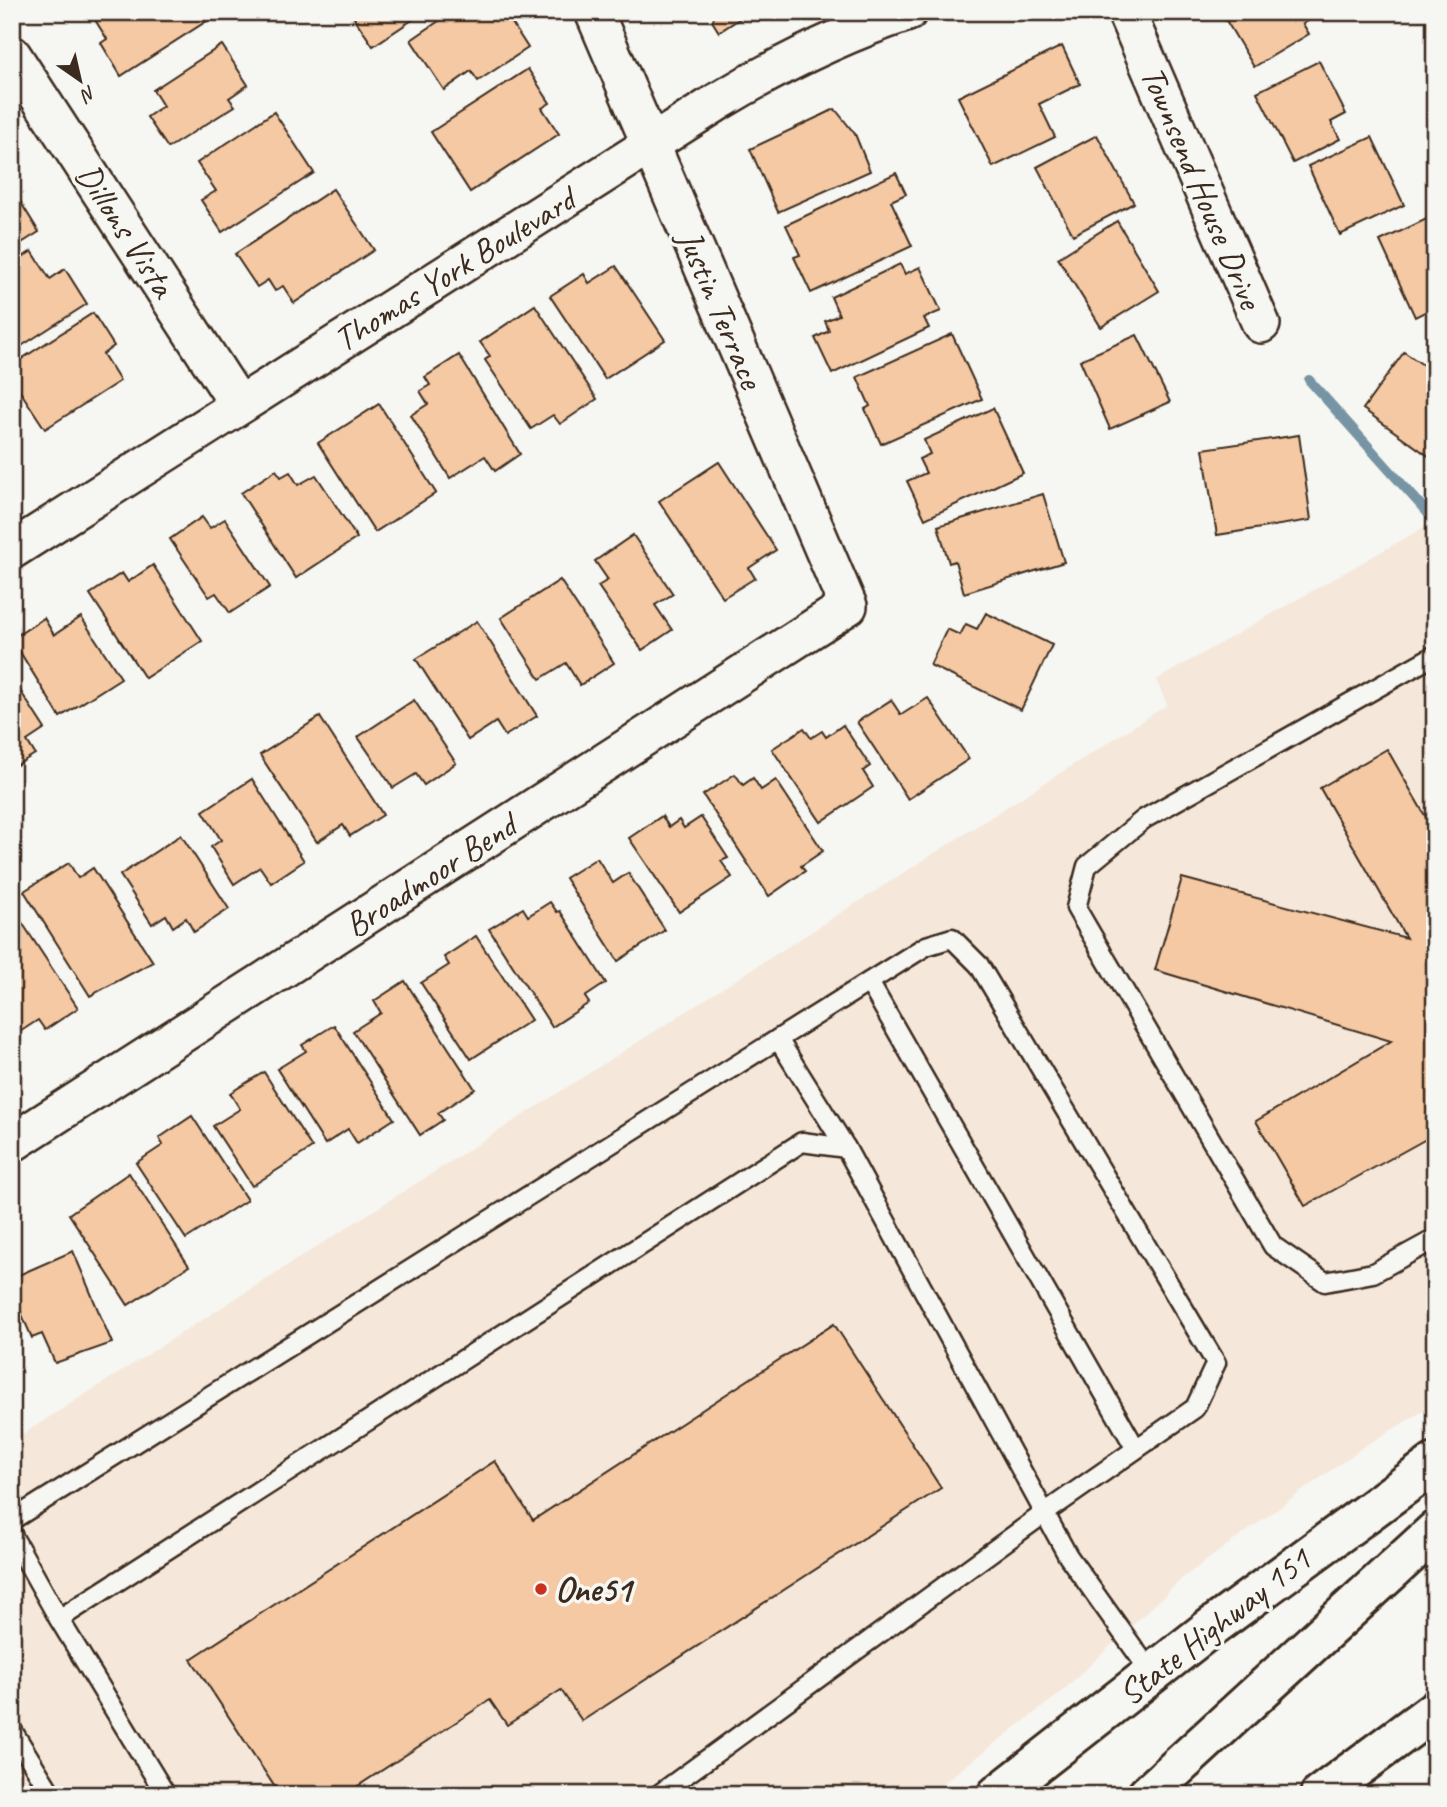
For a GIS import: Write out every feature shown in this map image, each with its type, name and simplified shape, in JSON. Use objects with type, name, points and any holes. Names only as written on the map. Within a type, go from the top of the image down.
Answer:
[{"type":"main road","name":"State Highway 151","points":[[997,1795],[1317,1547],[1435,1463]]},
{"type":"main road","points":[[1147,1795],[1435,1531]]},
{"type":"main road","points":[[1320,1795],[1435,1710]]},
{"type":"street","name":"Justin Terrace","points":[[594,12],[848,606]]},
{"type":"street","name":"Thomas York Boulevard","points":[[12,550],[755,79],[865,26],[908,12]]},
{"type":"street","name":"Townsend House Drive","points":[[1126,12],[1261,324]]},
{"type":"street","name":"Dillons Vista","points":[[12,55],[239,405]]},
{"type":"street","name":"Broadmoor Bend","points":[[12,1143],[848,606]]},
{"type":"lane","points":[[1435,655],[1144,819],[1087,866],[1076,908],[1273,1246],[1325,1282],[1373,1273],[1435,1239]]},
{"type":"lane","points":[[12,1521],[926,946],[952,938],[979,965],[1216,1363],[1195,1408],[1046,1512],[658,1795]]},
{"type":"lane","points":[[869,982],[1136,1449]]},
{"type":"lane","points":[[778,1039],[846,1148],[1068,1556],[1152,1674]]},
{"type":"lane","points":[[59,1619],[802,1142],[846,1148]]},
{"type":"lane","points":[[12,1535],[59,1619],[166,1795]]},
{"type":"lane","points":[[12,1730],[52,1795]]},
{"type":"shaded area","points":[[1435,521],[1435,1404],[1363,1447],[1185,1576],[1057,1696],[927,1795],[12,1795],[12,1441],[1167,705],[1156,680]]},
{"type":"building","points":[[90,12],[215,12],[216,15],[121,76],[101,43],[107,39]]},
{"type":"building","points":[[350,12],[424,12],[373,46]]},
{"type":"building","points":[[452,12],[510,12],[516,21],[512,23],[528,48],[478,81],[471,71],[444,90],[411,40]]},
{"type":"building","points":[[717,12],[750,12],[719,32],[712,21]]},
{"type":"building","points":[[1221,12],[1323,12],[1303,24],[1309,34],[1254,67]]},
{"type":"building","points":[[222,45],[248,85],[229,98],[235,106],[168,148],[147,117],[163,106],[153,90]]},
{"type":"building","points":[[1062,46],[1080,84],[1039,104],[1055,137],[993,167],[958,97]]},
{"type":"building","points":[[1319,61],[1346,114],[1331,122],[1340,139],[1293,163],[1257,92]]},
{"type":"building","points":[[528,69],[550,103],[542,108],[559,134],[470,192],[431,132]]},
{"type":"building","points":[[835,109],[855,134],[870,171],[778,212],[750,149]]},
{"type":"building","points":[[274,112],[314,173],[222,232],[201,200],[216,191],[197,163]]},
{"type":"building","points":[[1097,135],[1134,203],[1073,235],[1037,167]]},
{"type":"building","points":[[1372,137],[1404,205],[1340,235],[1308,166]]},
{"type":"building","points":[[896,173],[906,194],[891,201],[912,246],[811,293],[794,257],[800,255],[786,225]]},
{"type":"building","points":[[333,189],[374,250],[294,303],[283,286],[275,291],[268,280],[257,287],[235,254]]},
{"type":"building","points":[[18,198],[39,232],[12,249],[12,201]]},
{"type":"building","points":[[1435,215],[1435,307],[1415,317],[1380,241]]},
{"type":"building","points":[[1117,221],[1159,291],[1101,327],[1058,258]]},
{"type":"building","points":[[32,251],[50,279],[65,269],[87,304],[12,352],[12,264]]},
{"type":"building","points":[[900,264],[905,274],[920,267],[941,311],[924,318],[929,328],[832,374],[815,338],[829,331],[825,321],[839,315],[831,297]]},
{"type":"building","points":[[616,266],[665,340],[605,379],[550,296],[584,274],[589,283]]},
{"type":"building","points":[[535,305],[597,399],[560,424],[553,415],[531,429],[485,360],[490,356],[480,342]]},
{"type":"building","points":[[93,313],[114,346],[103,354],[120,381],[45,429],[12,379],[12,365]]},
{"type":"building","points":[[952,334],[982,399],[881,444],[865,409],[870,406],[857,377]]},
{"type":"building","points":[[1137,335],[1170,402],[1110,429],[1080,360]]},
{"type":"building","points":[[1404,352],[1435,373],[1434,460],[1363,409]]},
{"type":"building","points":[[459,355],[520,454],[495,471],[485,456],[450,478],[411,415],[428,404],[420,391],[430,385],[425,377]]},
{"type":"building","points":[[379,404],[436,493],[375,532],[318,443]]},
{"type":"building","points":[[993,408],[1023,473],[925,519],[907,481],[926,473],[919,459],[930,454],[924,440]]},
{"type":"building","points":[[1299,435],[1311,520],[1217,535],[1203,449]]},
{"type":"building","points":[[719,462],[776,550],[749,568],[755,578],[723,598],[659,501]]},
{"type":"building","points":[[276,470],[281,477],[290,472],[298,485],[316,475],[357,538],[296,578],[241,493]]},
{"type":"building","points":[[1043,494],[1064,562],[964,593],[955,561],[949,563],[938,526]]},
{"type":"building","points":[[202,517],[210,528],[225,519],[270,587],[230,613],[216,593],[209,597],[170,539]]},
{"type":"building","points":[[633,535],[673,594],[655,605],[672,630],[642,650],[598,586],[608,580],[595,561]]},
{"type":"building","points":[[153,565],[202,641],[145,678],[90,594],[122,573],[128,582]]},
{"type":"building","points":[[560,580],[614,663],[580,685],[566,663],[540,679],[501,618]]},
{"type":"building","points":[[986,613],[1052,645],[1021,710],[930,665],[947,629],[960,635],[966,624],[977,629]]},
{"type":"building","points":[[81,617],[121,678],[60,717],[12,639],[44,618],[54,635]]},
{"type":"building","points":[[477,621],[537,716],[505,736],[496,722],[468,740],[416,659]]},
{"type":"building","points":[[12,678],[45,729],[27,741],[35,754],[12,768]]},
{"type":"building","points":[[928,698],[969,759],[908,799],[857,722],[891,700],[901,715]]},
{"type":"building","points":[[414,700],[456,763],[424,785],[416,774],[393,788],[358,737]]},
{"type":"building","points":[[320,717],[383,815],[350,836],[343,825],[317,842],[260,755]]},
{"type":"building","points":[[843,725],[870,766],[863,771],[873,787],[821,822],[772,749],[804,728],[811,738],[822,731],[826,737]]},
{"type":"building","points":[[1387,749],[1435,833],[1435,1134],[1305,1206],[1256,1121],[1391,1041],[1155,970],[1182,878],[1406,938],[1320,788]]},
{"type":"building","points":[[735,774],[743,785],[753,778],[761,790],[776,780],[823,851],[801,866],[805,871],[769,896],[703,795]]},
{"type":"building","points":[[252,779],[304,861],[271,883],[260,867],[234,884],[211,847],[221,840],[203,811]]},
{"type":"building","points":[[662,816],[669,827],[679,820],[684,828],[701,817],[728,858],[721,861],[732,877],[679,912],[629,838]]},
{"type":"building","points":[[181,835],[229,909],[194,932],[186,918],[173,927],[166,915],[152,924],[120,875]]},
{"type":"building","points":[[597,858],[613,883],[628,873],[665,930],[618,961],[565,878]]},
{"type":"building","points":[[69,863],[78,878],[93,868],[153,962],[90,996],[24,891]]},
{"type":"building","points":[[550,902],[557,912],[560,911],[606,983],[585,997],[589,1003],[552,1027],[489,929],[523,908],[528,916]]},
{"type":"building","points":[[21,921],[78,1008],[45,1030],[38,1020],[12,1037],[12,927]]},
{"type":"building","points":[[476,936],[531,1020],[471,1059],[421,983],[449,965],[444,957]]},
{"type":"building","points":[[405,981],[475,1089],[438,1113],[443,1120],[420,1135],[353,1031],[381,1013],[374,1001]]},
{"type":"building","points":[[334,1025],[394,1119],[357,1143],[348,1129],[325,1144],[277,1069],[306,1051],[302,1045]]},
{"type":"building","points":[[264,1072],[312,1148],[252,1186],[213,1126],[240,1109],[230,1093]]},
{"type":"building","points":[[192,1116],[247,1200],[186,1239],[136,1163],[163,1145],[159,1138]]},
{"type":"building","points":[[129,1173],[189,1266],[128,1305],[69,1214]]},
{"type":"building","points":[[73,1251],[112,1343],[55,1363],[42,1334],[32,1338],[12,1292],[12,1278]]},
{"type":"building","name":"One51","points":[[834,1324],[941,1488],[582,1721],[561,1690],[507,1725],[490,1700],[344,1795],[280,1795],[191,1659],[495,1461],[533,1520]]},
{"type":"waterway","points":[[1309,380],[1435,521]]},
{"type":"place","name":"One51","points":[[541,1589]]}]
